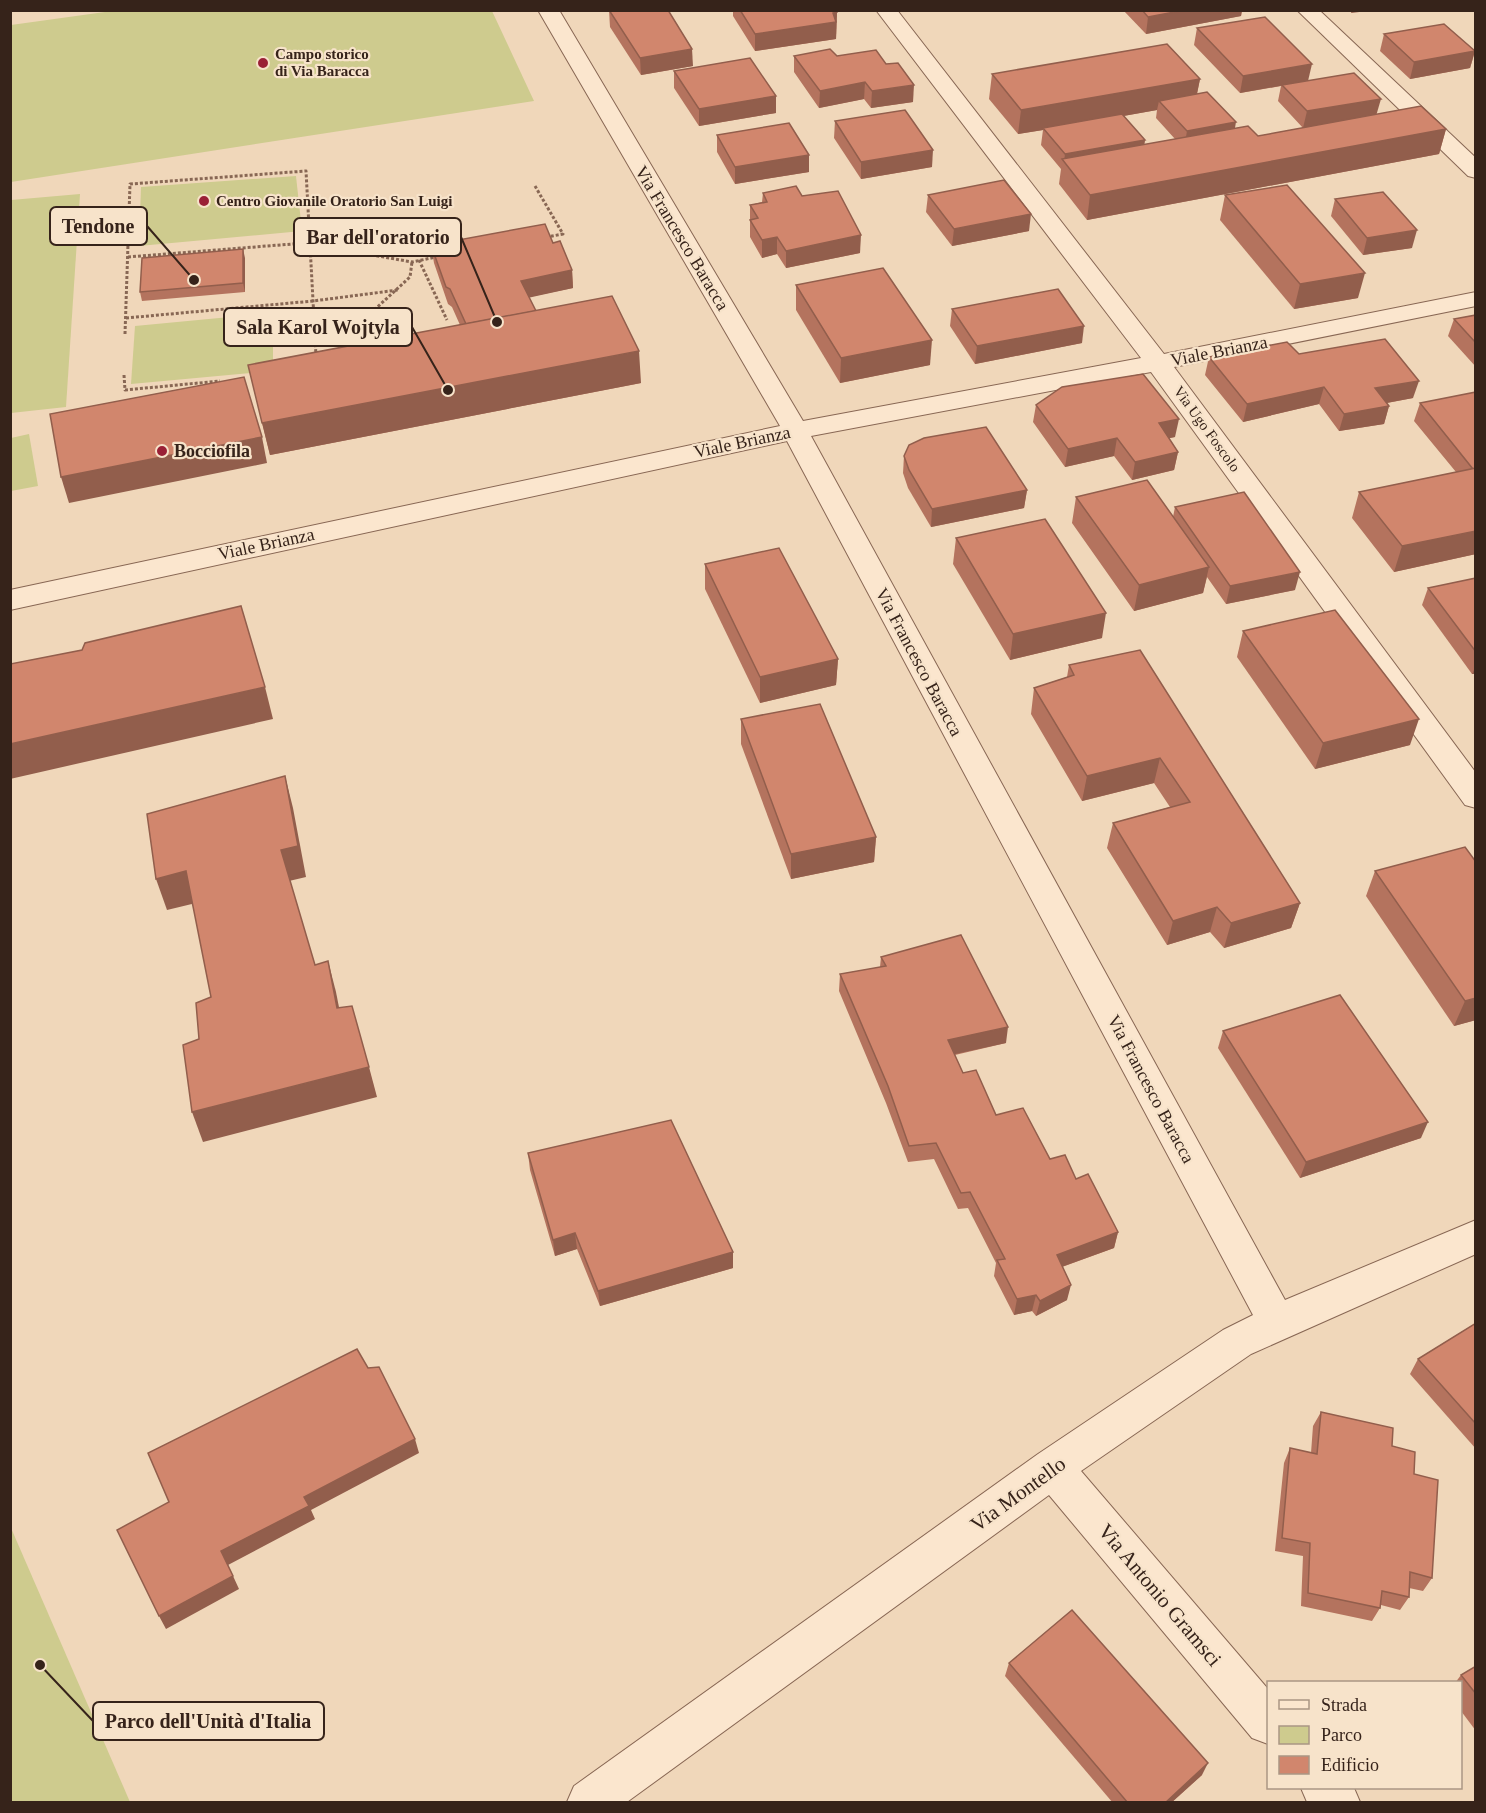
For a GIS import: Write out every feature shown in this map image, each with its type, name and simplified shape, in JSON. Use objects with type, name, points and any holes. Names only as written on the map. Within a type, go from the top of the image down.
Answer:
[{"type":"street","name":"Via Francesco Baracca","points":[[548,10],[794,431],[1277,1322]]},
{"type":"street","name":"Via Ugo Foscolo","points":[[886,10],[1158,363],[1476,797]]},
{"type":"street","points":[[1307,10],[1476,171]]},
{"type":"street","name":"Viale Brianza","points":[[10,600],[794,431],[1158,363],[1476,299]]},
{"type":"street","name":"Via Montello","points":[[590,1803],[1052,1468],[1237,1342],[1277,1322],[1476,1236]]},
{"type":"street","name":"Via Antonio Gramsci","points":[[1052,1468],[1267,1720]]},
{"type":"street","points":[[1325,1789],[1337,1803]]},
{"type":"path","points":[[125,334],[130,184],[306,171],[316,359]]},
{"type":"path","points":[[535,186],[563,234],[538,239]]},
{"type":"path","points":[[128,257],[310,243],[412,262],[441,256]]},
{"type":"path","points":[[419,260],[447,320]]},
{"type":"path","points":[[315,342],[365,324],[372,312],[410,277],[412,262]]},
{"type":"path","points":[[126,318],[313,301],[398,290]]},
{"type":"path","points":[[124,375],[125,390],[231,380]]},
{"type":"path","points":[[220,381],[220,386]]},
{"type":"green space","name":"Campo storico di Via Baracca","points":[[112,11],[492,11],[534,101],[11,182],[11,25]]},
{"type":"green space","points":[[296,176],[302,231],[139,246],[141,187]]},
{"type":"green space","points":[[80,194],[66,407],[11,413],[11,200]]},
{"type":"green space","points":[[273,313],[273,371],[131,384],[135,326]]},
{"type":"green space","points":[[29,434],[38,486],[11,491],[11,438]]},
{"type":"green space","points":[[11,1528],[130,1802],[11,1802]]},
{"type":"building","points":[[609,10],[668,10],[692,49],[640,58]]},
{"type":"building","points":[[740,10],[836,10],[837,12],[833,13],[836,22],[755,34]]},
{"type":"building","points":[[1142,10],[1185,10],[1148,17]]},
{"type":"building","points":[[1265,17],[1312,64],[1243,76],[1197,28]]},
{"type":"building","points":[[1444,24],[1475,51],[1414,62],[1384,34]]},
{"type":"building","points":[[1167,44],[1200,79],[1021,110],[992,74]]},
{"type":"building","points":[[830,49],[837,56],[876,50],[886,64],[898,63],[914,85],[872,91],[865,82],[820,91],[794,56]]},
{"type":"building","points":[[750,58],[776,96],[699,109],[674,71]]},
{"type":"building","points":[[1354,73],[1381,99],[1307,111],[1282,85]]},
{"type":"building","points":[[1207,92],[1236,122],[1187,131],[1159,101]]},
{"type":"building","points":[[1421,106],[1446,129],[1090,195],[1062,159],[1248,126],[1258,136]]},
{"type":"building","points":[[905,110],[933,150],[861,162],[835,121]]},
{"type":"building","points":[[1122,114],[1145,140],[1065,154],[1043,128]]},
{"type":"building","points":[[789,123],[809,155],[735,167],[717,135]]},
{"type":"building","points":[[1004,180],[1031,214],[954,229],[928,195]]},
{"type":"building","points":[[1287,185],[1365,273],[1300,284],[1225,195]]},
{"type":"building","points":[[796,186],[802,196],[838,191],[861,235],[786,251],[777,237],[762,240],[750,220],[758,218],[750,205],[767,202],[763,193]]},
{"type":"building","points":[[1383,192],[1417,230],[1367,238],[1335,199]]},
{"type":"building","points":[[545,224],[553,243],[560,241],[572,270],[521,281],[536,311],[466,324],[450,289],[446,287],[431,245]]},
{"type":"building","points":[[243,249],[243,283],[140,292],[142,258]]},
{"type":"building","points":[[883,268],[932,340],[841,358],[796,285]]},
{"type":"building","points":[[1058,289],[1084,326],[977,346],[952,309]]},
{"type":"building","points":[[612,296],[639,351],[262,423],[248,365]]},
{"type":"building","points":[[1476,315],[1476,343],[1454,319]]},
{"type":"building","points":[[1385,339],[1419,381],[1375,388],[1389,406],[1344,414],[1324,387],[1247,404],[1209,357],[1287,342],[1299,354]]},
{"type":"building","points":[[1143,374],[1179,419],[1159,423],[1178,452],[1135,462],[1117,438],[1068,449],[1036,405],[1062,387]]},
{"type":"building","points":[[244,377],[262,437],[61,477],[50,414]]},
{"type":"building","points":[[1476,392],[1476,468],[1473,469],[1420,403]]},
{"type":"building","points":[[986,427],[1027,490],[932,509],[909,470],[904,456],[909,445],[924,438]]},
{"type":"building","points":[[1476,468],[1476,531],[1402,546],[1359,492]]},
{"type":"building","points":[[1147,480],[1209,567],[1139,585],[1076,497]]},
{"type":"building","points":[[1244,492],[1300,572],[1230,586],[1175,507]]},
{"type":"building","points":[[1045,519],[1106,613],[1013,634],[956,538]]},
{"type":"building","points":[[779,548],[838,659],[760,677],[705,564]]},
{"type":"building","points":[[1476,578],[1476,652],[1428,588]]},
{"type":"building","points":[[241,606],[265,687],[10,744],[10,664],[82,650],[85,643]]},
{"type":"building","points":[[1335,610],[1419,719],[1323,743],[1243,631]]},
{"type":"building","points":[[1140,650],[1300,903],[1231,923],[1217,907],[1173,921],[1113,823],[1190,802],[1160,758],[1087,776],[1034,688],[1074,675],[1069,665]]},
{"type":"building","points":[[820,704],[876,837],[791,854],[741,719]]},
{"type":"building","points":[[285,776],[298,846],[281,850],[315,965],[328,961],[337,1008],[352,1006],[369,1067],[192,1112],[183,1045],[199,1039],[196,1003],[211,997],[186,871],[156,879],[147,814]]},
{"type":"building","points":[[1465,847],[1476,862],[1476,998],[1465,1001],[1375,871]]},
{"type":"building","points":[[961,935],[1008,1027],[948,1040],[963,1073],[976,1070],[996,1115],[1023,1108],[1050,1159],[1065,1155],[1076,1179],[1088,1174],[1118,1232],[1057,1255],[1071,1285],[1040,1301],[1036,1295],[1017,1299],[997,1260],[1005,1259],[970,1192],[961,1193],[936,1143],[909,1146],[888,1086],[840,974],[886,966],[881,957]]},
{"type":"building","points":[[1340,995],[1428,1122],[1306,1162],[1223,1031]]},
{"type":"building","points":[[671,1120],[733,1252],[598,1291],[575,1233],[553,1240],[528,1153]]},
{"type":"building","points":[[1476,1323],[1476,1424],[1418,1359]]},
{"type":"building","points":[[357,1349],[368,1368],[379,1367],[415,1439],[304,1497],[309,1506],[221,1551],[233,1576],[159,1616],[117,1530],[169,1502],[148,1453]]},
{"type":"building","points":[[1321,1412],[1393,1428],[1392,1446],[1415,1452],[1414,1474],[1438,1480],[1432,1578],[1410,1572],[1409,1597],[1382,1591],[1380,1608],[1308,1593],[1310,1543],[1282,1538],[1290,1448],[1317,1454]]},
{"type":"building","points":[[1072,1610],[1208,1763],[1165,1803],[1128,1803],[1009,1663]]},
{"type":"building","points":[[1476,1666],[1476,1694],[1461,1675]]},
{"type":"place","name":"Campo storico di Via Baracca","points":[[263,63]]},
{"type":"place","name":"Centro Giovanile Oratorio San Luigi","points":[[204,201]]},
{"type":"place","name":"Tendone","points":[[194,280]]},
{"type":"place","name":"Bar dell'oratorio","points":[[497,322]]},
{"type":"place","name":"Sala Karol Wojtyla","points":[[448,390]]},
{"type":"place","name":"Bocciofila","points":[[162,451]]},
{"type":"place","name":"Parco dell'Unità d'Italia","points":[[40,1665]]}]
